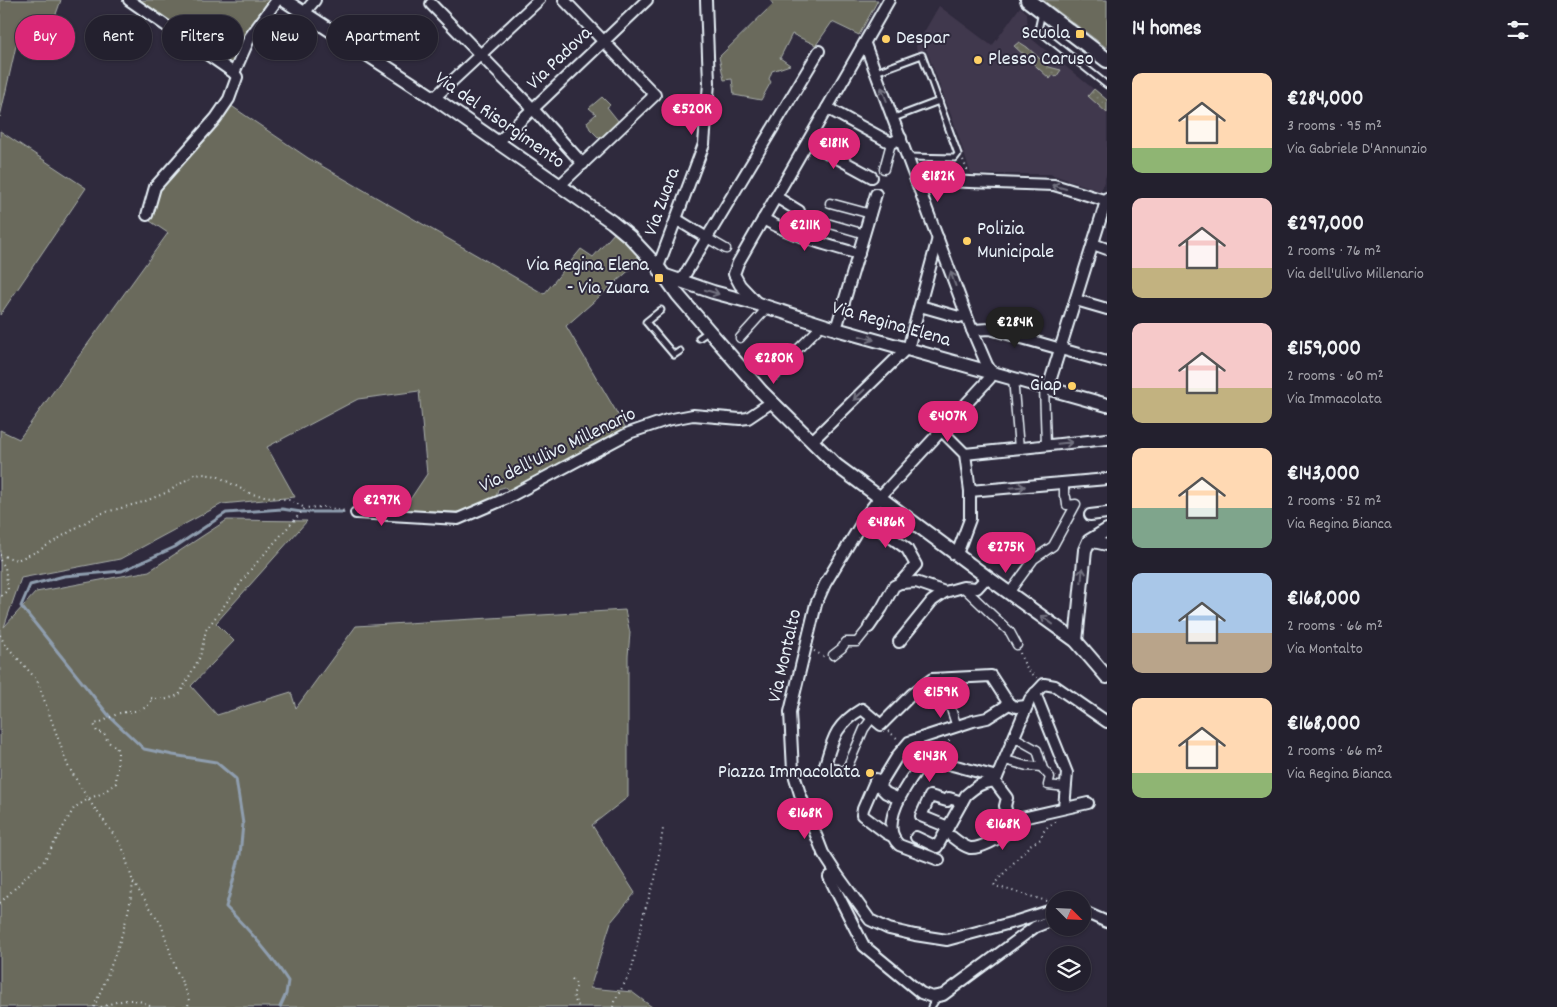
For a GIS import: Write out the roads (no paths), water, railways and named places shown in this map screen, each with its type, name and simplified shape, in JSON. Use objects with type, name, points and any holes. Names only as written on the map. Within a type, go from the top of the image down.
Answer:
[{"type":"main road","points":[[1028,0],[1107,60]]},
{"type":"street","points":[[129,0],[234,73]]},
{"type":"street","points":[[147,215],[155,188],[216,118],[229,99],[236,82],[234,73],[250,37],[277,0]]},
{"type":"street","name":"Via del Risorgimento","points":[[284,0],[434,98],[612,222],[630,237],[662,272],[704,334],[836,465],[1076,641],[1107,677]]},
{"type":"street","points":[[304,13],[315,0]]},
{"type":"street","points":[[434,98],[539,0]]},
{"type":"street","points":[[559,186],[655,95],[564,0]]},
{"type":"street","name":"Via Padova","points":[[497,143],[648,0]]},
{"type":"street","name":"Via Zuara","points":[[662,272],[676,219],[704,144],[709,83],[706,0]]},
{"type":"street","points":[[740,338],[763,305],[740,285],[734,274],[738,262],[889,0]]},
{"type":"street","points":[[431,4],[533,109],[583,164]]},
{"type":"street","points":[[865,44],[966,315],[992,373]]},
{"type":"street","points":[[681,281],[820,51]]},
{"type":"street","points":[[827,108],[891,144]]},
{"type":"street","points":[[884,169],[891,144],[901,138]]},
{"type":"street","points":[[808,142],[872,177]]},
{"type":"street","points":[[916,180],[1054,185],[1107,200],[1076,300],[1046,387],[1046,445]]},
{"type":"street","points":[[836,330],[876,194]]},
{"type":"street","points":[[776,197],[799,211]]},
{"type":"street","points":[[830,203],[870,214]]},
{"type":"street","points":[[676,219],[726,249]]},
{"type":"street","points":[[813,219],[865,234]]},
{"type":"street","points":[[763,220],[809,240],[859,254]]},
{"type":"street","points":[[812,441],[907,349],[938,238]]},
{"type":"street","points":[[1093,244],[1107,249]]},
{"type":"street","name":"Via Regina Elena","points":[[662,272],[713,292],[763,305],[836,330],[1107,405]]},
{"type":"street","points":[[1076,300],[1107,309]]},
{"type":"street","points":[[920,306],[959,317],[966,315]]},
{"type":"street","points":[[776,375],[787,360],[822,325]]},
{"type":"street","points":[[972,330],[990,328],[1107,362]]},
{"type":"street","name":"Via Montalto","points":[[938,997],[921,993],[864,946],[829,877],[836,873],[824,853],[800,794],[793,771],[790,712],[816,604],[825,584],[864,518],[880,497],[990,378],[992,373]]},
{"type":"street","points":[[1014,378],[1019,448]]},
{"type":"street","name":"Via dell'Ulivo Millenario","points":[[356,513],[458,519],[504,499],[629,433],[667,420],[693,415],[748,418],[772,402]]},
{"type":"street","points":[[942,431],[965,454],[970,491],[971,513],[957,554]]},
{"type":"street","points":[[965,454],[1107,439]]},
{"type":"street","points":[[970,491],[1107,479]]},
{"type":"street","points":[[1009,593],[1034,559],[1053,546],[1076,504],[1067,505],[1066,497],[1064,496],[1064,483]]},
{"type":"street","points":[[1090,515],[1107,513]]},
{"type":"street","points":[[834,655],[846,642],[857,642],[882,608],[894,586],[900,583],[916,565],[907,549],[864,518]]},
{"type":"street","points":[[1076,641],[1084,550],[1089,541],[1107,530]]},
{"type":"street","points":[[1089,541],[1107,545]]},
{"type":"street","points":[[899,642],[932,601],[946,592],[963,587],[977,588],[987,577]]},
{"type":"street","points":[[900,583],[916,582],[946,592]]},
{"type":"street","points":[[963,587],[1010,632],[1018,645]]},
{"type":"street","points":[[838,771],[825,765],[834,735],[852,715],[862,709],[881,725],[896,708],[932,679],[991,676],[1009,704],[1016,707],[1027,706]]},
{"type":"street","points":[[947,678],[952,728]]},
{"type":"street","points":[[916,837],[937,847],[966,795],[974,788],[997,778],[1030,699],[1044,684],[1055,686],[1107,722]]},
{"type":"street","points":[[1035,693],[1067,773],[1064,808]]},
{"type":"street","points":[[894,837],[886,834],[862,815],[876,779],[891,765],[905,745],[973,721],[987,718],[1009,704]]},
{"type":"street","points":[[851,773],[848,766],[864,729],[872,718]]},
{"type":"street","points":[[1014,737],[1037,750],[1042,767],[1050,777],[1048,785],[1066,788]]},
{"type":"street","points":[[939,860],[899,845],[895,841],[892,824],[892,816],[907,782],[926,758],[997,778],[1007,798],[1005,806],[1009,821],[1008,832],[998,839],[974,848],[969,848],[952,837]]},
{"type":"street","points":[[1005,760],[1027,766],[1042,767]]},
{"type":"street","points":[[876,779],[879,786],[886,793],[900,799]]},
{"type":"street","points":[[948,827],[921,816],[930,796],[947,801],[949,798],[962,802]]},
{"type":"street","points":[[1009,821],[1088,803]]},
{"type":"street","points":[[836,873],[870,920],[889,929],[916,935],[947,940],[1046,915]]},
{"type":"street","points":[[1091,915],[1107,922]]},
{"type":"street","points":[[938,997],[944,995],[1046,919]]},
{"type":"lane","points":[[1043,11],[1038,30],[1107,85]]},
{"type":"lane","points":[[876,72],[922,55],[958,154],[955,158],[908,157]]},
{"type":"lane","points":[[894,118],[939,101]]},
{"type":"lane","points":[[661,310],[646,322],[674,355],[680,351]]},
{"type":"lane","points":[[931,1007],[938,997]]},
{"type":"waterway","points":[[280,1007],[286,994],[288,981],[259,942],[226,907],[240,855],[243,824],[236,779],[216,762],[144,749],[110,717],[21,606],[30,585],[64,576],[122,571],[175,547],[226,513],[282,509],[301,512],[343,512]]},
{"type":"place","name":"Scuola","points":[[1080,34]]},
{"type":"place","name":"Despar","points":[[886,39]]},
{"type":"place","name":"Plesso Caruso","points":[[978,60]]},
{"type":"place","name":"Polizia Municipale","points":[[967,241]]},
{"type":"place","name":"Via Regina Elena - Via Zuara","points":[[659,278]]},
{"type":"place","name":"Giap","points":[[1072,386]]},
{"type":"place","name":"Piazza Immacolata","points":[[870,773]]}]
